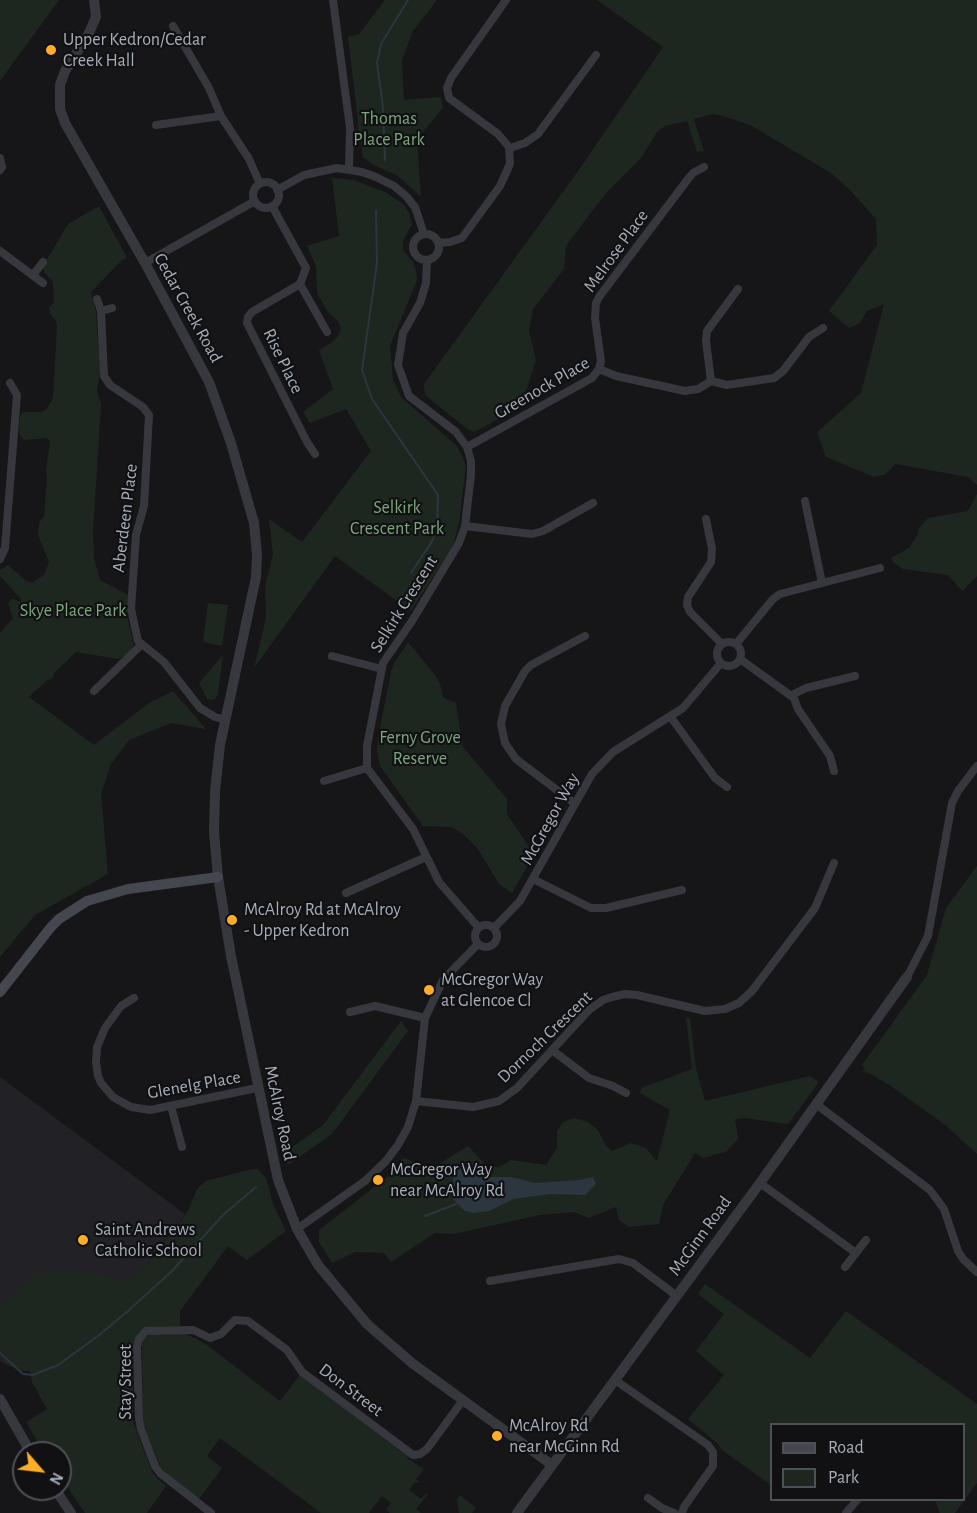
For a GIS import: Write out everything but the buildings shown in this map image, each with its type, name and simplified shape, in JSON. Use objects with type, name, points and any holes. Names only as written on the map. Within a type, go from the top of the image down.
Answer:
[{"type":"main road","points":[[0,992],[51,927],[59,919],[87,901],[128,889],[218,877]]},
{"type":"street","name":"Cedar Creek Road","points":[[94,0],[96,17],[65,71],[60,85],[60,109],[65,123],[145,263],[212,388],[231,443],[254,523],[257,555],[256,577],[240,653]]},
{"type":"street","points":[[333,0],[350,128],[349,169]]},
{"type":"street","points":[[438,243],[462,238],[501,186],[510,164],[510,148],[498,134],[449,98],[447,88],[450,78],[506,0]]},
{"type":"street","points":[[173,26],[209,88],[221,116],[249,159],[260,184]]},
{"type":"street","points":[[510,148],[538,134],[596,55]]},
{"type":"street","points":[[156,125],[221,116]]},
{"type":"street","points":[[0,158],[2,167],[0,170]]},
{"type":"street","name":"Melrose Place","points":[[599,369],[601,361],[595,318],[596,303],[599,297],[688,179],[704,167]]},
{"type":"street","points":[[278,189],[304,175],[337,168],[376,177],[394,186],[406,196],[415,207],[424,234]]},
{"type":"street","points":[[270,183],[278,189],[277,201],[272,206],[262,207],[255,201],[254,192],[260,184],[270,183]]},
{"type":"street","points":[[145,263],[255,201]]},
{"type":"street","points":[[272,206],[306,268],[300,284],[327,332]]},
{"type":"street","points":[[424,234],[432,236],[438,243],[437,254],[427,260],[419,258],[413,251],[416,239],[424,234]]},
{"type":"street","points":[[0,251],[43,283]]},
{"type":"street","points":[[427,260],[426,283],[420,303],[403,333],[398,365],[409,396],[456,432],[466,447]]},
{"type":"street","points":[[33,275],[43,262]]},
{"type":"street","name":"Rise Place","points":[[300,284],[252,312],[248,323],[315,454]]},
{"type":"street","points":[[711,381],[705,341],[707,331],[738,289]]},
{"type":"street","name":"Aberdeen Place","points":[[97,298],[100,311],[104,375],[110,385],[143,407],[149,415],[144,506],[136,535],[131,609],[141,645]]},
{"type":"street","points":[[100,311],[112,308]]},
{"type":"street","name":"Greenock Place","points":[[466,447],[592,378],[599,369],[616,376],[681,390],[698,389],[711,381],[727,385],[774,378],[783,371],[809,337],[823,328]]},
{"type":"street","points":[[0,560],[5,549],[17,394],[10,383]]},
{"type":"street","name":"Selkirk Crescent","points":[[367,768],[367,746],[386,657],[412,621],[457,549],[465,526],[472,468],[466,447]]},
{"type":"street","points":[[804,501],[822,582]]},
{"type":"street","points":[[465,526],[532,534],[543,531],[593,503]]},
{"type":"street","points":[[706,519],[712,549],[711,562],[688,597],[687,605],[690,612],[722,644]]},
{"type":"street","points":[[736,644],[776,597],[784,592],[880,568]]},
{"type":"street","points":[[574,803],[516,759],[505,743],[501,724],[504,706],[525,671],[585,636]]},
{"type":"street","points":[[729,642],[736,644],[741,652],[740,659],[732,666],[721,663],[717,659],[717,652],[722,644],[729,642]]},
{"type":"street","points":[[94,691],[141,645],[164,662],[200,708],[215,717],[226,720]]},
{"type":"street","name":"McAlroy Road","points":[[240,653],[218,761],[214,832],[218,877],[231,956],[278,1180],[297,1228],[318,1265],[367,1324],[388,1344],[552,1465]]},
{"type":"street","points":[[332,656],[382,669]]},
{"type":"street","points":[[740,659],[792,695],[796,707],[830,756],[834,771]]},
{"type":"street","name":"McGregor Way","points":[[494,928],[514,908],[533,879],[592,774],[613,752],[689,703],[721,663]]},
{"type":"street","points":[[792,695],[806,688],[855,676]]},
{"type":"street","points":[[670,716],[715,777],[727,787]]},
{"type":"street","points":[[907,977],[928,936],[952,803],[977,766]]},
{"type":"street","points":[[324,781],[367,768],[413,829],[439,882],[479,928]]},
{"type":"street","points":[[346,893],[426,857]]},
{"type":"street","name":"Dornoch Crescent","points":[[416,1101],[473,1107],[491,1104],[517,1088],[595,1005],[612,997],[625,994],[637,995],[705,1011],[725,1009],[739,1003],[752,991],[815,908],[834,863]]},
{"type":"street","points":[[533,879],[591,908],[606,908],[682,890]]},
{"type":"street","points":[[486,925],[494,928],[497,937],[493,945],[484,947],[478,944],[475,936],[479,928],[486,925]]},
{"type":"street","points":[[297,1228],[365,1181],[386,1161],[403,1137],[416,1101],[424,1018],[443,980],[478,944]]},
{"type":"street","name":"McGinn Road","points":[[518,1513],[760,1184],[907,977]]},
{"type":"street","name":"Glenelg Place","points":[[134,998],[121,1006],[101,1035],[96,1055],[98,1076],[113,1097],[130,1107],[150,1110],[257,1088]]},
{"type":"street","points":[[350,1012],[375,1006],[424,1018]]},
{"type":"street","points":[[552,1050],[589,1078],[626,1093]]},
{"type":"street","points":[[816,1104],[930,1190],[944,1209],[958,1251],[977,1272]]},
{"type":"street","points":[[171,1106],[182,1148]]},
{"type":"street","points":[[760,1184],[856,1253]]},
{"type":"street","points":[[845,1267],[866,1240]]},
{"type":"street","points":[[490,1281],[619,1259],[633,1263],[677,1296]]},
{"type":"street","name":"Don Street","points":[[181,1330],[193,1330],[210,1338],[221,1334],[235,1320],[248,1321],[287,1350],[302,1372],[413,1455],[420,1454],[427,1449],[464,1400]]},
{"type":"street","name":"Stay Street","points":[[181,1330],[150,1330],[139,1339],[139,1424],[155,1466],[160,1473],[211,1513]]},
{"type":"street","points":[[615,1380],[708,1445],[713,1452],[713,1466],[682,1513]]},
{"type":"street","points":[[0,1399],[24,1441]]},
{"type":"street","points":[[648,1498],[674,1513]]},
{"type":"street","points":[[846,1513],[855,1501]]},
{"type":"shaded area","name":"Saint Andrews Catholic School","points":[[0,1077],[185,1214],[146,1266],[30,1370],[20,1371],[0,1361]]},
{"type":"shaded area","points":[[460,1161],[480,1177],[511,1177],[535,1183],[593,1177],[596,1184],[585,1195],[549,1194],[514,1199],[489,1211],[474,1213],[465,1211],[453,1199],[453,1173]]},
{"type":"green space","points":[[0,0],[59,0],[0,81]]},
{"type":"green space","name":"Thomas Place Park","points":[[385,0],[437,0],[413,31],[402,60],[404,100],[441,97],[443,108],[417,139],[421,197],[398,176],[372,164],[363,157],[358,135],[348,37],[359,34]]},
{"type":"green space","points":[[597,0],[977,0],[977,485],[968,477],[895,464],[886,474],[874,477],[826,457],[817,432],[861,393],[884,304],[867,311],[860,323],[849,328],[829,311],[877,245],[876,219],[831,173],[750,125],[713,114],[694,119],[704,151],[697,152],[687,121],[665,126],[657,132],[642,157],[606,193],[566,246],[564,269],[533,309],[529,330],[536,360],[521,407],[474,432],[467,429],[425,395],[424,384],[581,167],[663,47]]},
{"type":"green space","name":"Selkirk Crescent Park","points":[[332,178],[353,180],[385,192],[403,204],[409,213],[412,224],[403,241],[403,250],[413,262],[417,280],[390,346],[393,379],[401,397],[457,446],[462,456],[466,466],[459,523],[453,546],[411,611],[335,556],[254,668],[266,618],[265,586],[273,555],[269,519],[302,542],[371,451],[346,409],[310,423],[303,412],[333,389],[319,350],[338,336],[341,328],[317,293],[316,266],[307,246],[339,236]]},
{"type":"green space","name":"Skye Place Park","points":[[99,206],[126,259],[123,259],[91,292],[96,313],[100,372],[97,391],[101,404],[93,533],[94,558],[100,580],[128,595],[127,616],[134,646],[131,653],[118,659],[76,652],[54,673],[53,678],[47,680],[29,697],[94,745],[149,703],[173,691],[206,729],[171,723],[129,740],[111,764],[101,794],[108,874],[35,915],[0,957],[0,633],[13,618],[8,604],[10,600],[20,602],[22,600],[0,576],[0,570],[8,565],[32,583],[44,575],[49,562],[38,535],[39,523],[44,516],[50,441],[46,438],[24,440],[20,435],[19,424],[21,414],[41,412],[47,409],[53,398],[57,327],[49,308],[54,302],[53,282],[44,272],[43,266],[68,224]]},
{"type":"green space","points":[[977,494],[977,576],[962,591],[948,575],[903,569],[894,563],[891,558],[909,548],[919,528],[928,518],[968,511]]},
{"type":"green space","points":[[208,603],[228,605],[222,646],[203,642]]},
{"type":"green space","name":"Ferny Grove Reserve","points":[[408,642],[435,675],[443,697],[456,703],[463,747],[507,799],[507,814],[534,854],[512,893],[499,884],[478,849],[462,833],[451,827],[423,826],[380,766],[377,752],[378,738],[391,672]]},
{"type":"green space","points":[[223,655],[218,694],[214,700],[207,699],[199,683]]},
{"type":"green space","points":[[977,866],[977,1154],[944,1124],[888,1084],[863,1070],[865,1068],[862,1065],[927,975],[946,908]]},
{"type":"green space","points":[[686,1017],[690,1018],[696,1068],[705,1101],[810,1076],[819,1082],[788,1124],[745,1118],[735,1119],[738,1139],[727,1151],[704,1158],[695,1153],[663,1205],[659,1224],[629,1227],[619,1220],[616,1207],[589,1218],[574,1212],[540,1215],[454,1234],[435,1233],[391,1262],[384,1253],[355,1252],[332,1263],[319,1242],[319,1230],[386,1178],[403,1158],[434,1167],[468,1146],[488,1167],[499,1167],[511,1160],[546,1165],[557,1148],[557,1131],[563,1122],[574,1118],[588,1122],[598,1130],[606,1146],[612,1151],[631,1143],[646,1148],[657,1161],[670,1110],[640,1093],[641,1088],[692,1069]]},
{"type":"green space","points":[[401,1021],[408,1031],[332,1134],[288,1165],[284,1153],[323,1125]]},
{"type":"green space","points":[[258,1169],[266,1178],[273,1204],[286,1231],[247,1260],[228,1246],[180,1311],[180,1326],[146,1328],[139,1332],[133,1344],[133,1422],[153,1474],[166,1486],[147,1513],[85,1513],[72,1494],[72,1441],[37,1441],[26,1422],[47,1409],[32,1382],[30,1371],[20,1371],[0,1349],[0,1306],[42,1271],[92,1273],[128,1281],[146,1266],[188,1211],[197,1189],[206,1181]]},
{"type":"green space","points":[[705,1284],[810,1358],[846,1311],[977,1404],[977,1483],[965,1499],[965,1423],[770,1423],[770,1484],[722,1450],[688,1419],[724,1375],[696,1351],[724,1314],[698,1294]]},
{"type":"green space","points":[[151,1334],[184,1334],[195,1338],[280,1401],[300,1375],[424,1469],[416,1479],[420,1483],[415,1482],[409,1490],[421,1499],[426,1493],[428,1494],[416,1509],[421,1513],[390,1513],[386,1510],[391,1503],[382,1496],[369,1513],[321,1513],[220,1438],[207,1456],[222,1468],[199,1499],[166,1473],[159,1464],[147,1433],[143,1417],[142,1344],[143,1340]]},
{"type":"green space","points":[[460,1495],[476,1508],[472,1513],[459,1513],[457,1499]]},
{"type":"green space","points":[[935,1501],[964,1501],[955,1513],[940,1513]]},
{"type":"waterway","points":[[385,160],[383,108],[377,63],[381,44],[408,0]]},
{"type":"waterway","points":[[376,211],[377,263],[362,370],[372,399],[438,495],[437,529],[431,543],[411,573]]},
{"type":"waterway","points":[[0,1353],[23,1374],[33,1375],[58,1365],[129,1310],[171,1272],[223,1215],[256,1187]]},
{"type":"waterway","points":[[425,1216],[456,1204]]},
{"type":"place","name":"Upper Kedron/Cedar Creek Hall","points":[[51,50]]},
{"type":"place","name":"McAlroy Rd at McAlroy - Upper Kedron","points":[[232,920]]},
{"type":"place","name":"McGregor Way at Glencoe Cl","points":[[429,990]]},
{"type":"place","name":"McGregor Way near McAlroy Rd","points":[[378,1180]]},
{"type":"place","name":"Saint Andrews Catholic School","points":[[83,1240]]},
{"type":"place","name":"McAlroy Rd near McGinn Rd","points":[[497,1436]]}]
